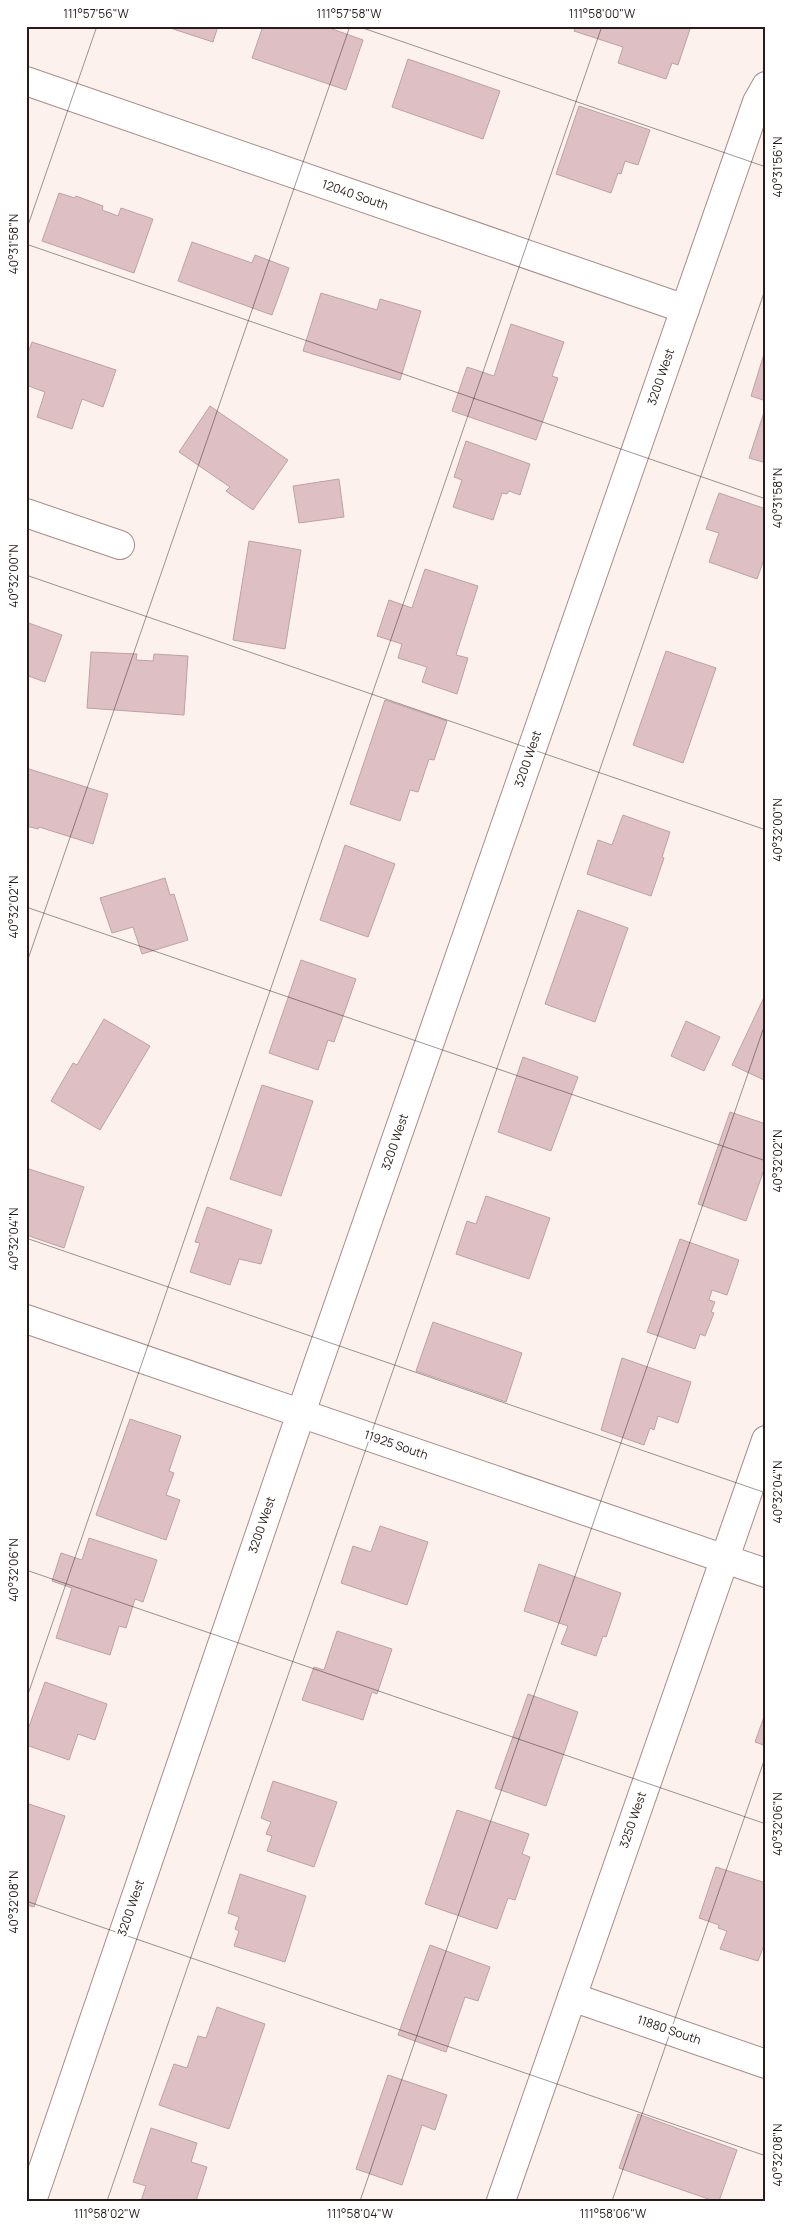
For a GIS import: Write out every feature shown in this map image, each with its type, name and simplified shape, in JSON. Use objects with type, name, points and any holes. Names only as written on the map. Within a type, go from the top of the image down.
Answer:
[{"type":"street","name":"12040 South","points":[[26,81],[685,309]]},
{"type":"street","name":"3200 West","points":[[32,2201],[300,1413],[757,102],[766,86]]},
{"type":"street","points":[[26,512],[120,545]]},
{"type":"street","name":"11925 South","points":[[26,1318],[766,1572]]},
{"type":"street","name":"3250 West","points":[[501,2201],[766,1440]]},
{"type":"street","name":"11880 South","points":[[572,1997],[766,2064]]},
{"type":"building","points":[[164,26],[218,26],[213,42]]},
{"type":"building","points":[[263,26],[324,26],[363,40],[346,90],[252,58]]},
{"type":"building","points":[[576,26],[691,26],[678,65],[672,63],[666,79],[618,63],[623,47],[574,31]]},
{"type":"building","points":[[408,59],[500,91],[483,139],[392,107]]},
{"type":"building","points":[[579,106],[650,130],[638,165],[625,161],[621,174],[618,173],[611,193],[556,174]]},
{"type":"building","points":[[59,193],[75,198],[76,196],[103,206],[102,210],[118,216],[121,208],[153,219],[134,273],[42,241]]},
{"type":"building","points":[[192,242],[252,263],[255,255],[289,268],[272,315],[178,281]]},
{"type":"building","points":[[321,293],[377,310],[380,299],[421,311],[400,380],[303,351]]},
{"type":"building","points":[[511,324],[564,342],[552,376],[558,378],[536,440],[452,411],[467,367],[494,376]]},
{"type":"building","points":[[32,342],[116,370],[103,407],[82,399],[72,429],[37,417],[45,392],[26,385],[26,358]]},
{"type":"building","points":[[764,354],[766,354],[766,401],[751,396]]},
{"type":"building","points":[[210,406],[288,460],[253,510],[226,491],[230,487],[179,452]]},
{"type":"building","points":[[766,406],[766,463],[749,458]]},
{"type":"building","points":[[466,441],[530,464],[520,495],[509,491],[507,494],[502,493],[493,520],[453,507],[462,480],[454,477]]},
{"type":"building","points":[[339,479],[344,517],[299,523],[293,486]]},
{"type":"building","points":[[719,493],[766,509],[766,554],[757,579],[709,562],[719,533],[706,529]]},
{"type":"building","points":[[249,541],[301,550],[285,649],[233,640]]},
{"type":"building","points":[[425,569],[478,586],[456,655],[468,658],[457,694],[422,682],[427,667],[398,658],[402,644],[377,636],[389,600],[412,608]]},
{"type":"building","points":[[26,622],[62,635],[45,682],[26,675]]},
{"type":"building","points":[[666,651],[716,668],[683,763],[633,745]]},
{"type":"building","points":[[91,652],[137,654],[136,660],[153,661],[154,654],[188,656],[184,715],[87,708]]},
{"type":"building","points":[[385,700],[447,721],[434,760],[429,759],[418,792],[410,790],[400,821],[350,804]]},
{"type":"building","points":[[26,768],[108,794],[93,844],[39,827],[38,829],[26,826]]},
{"type":"building","points":[[623,815],[670,832],[662,857],[664,858],[651,896],[587,874],[598,840],[612,845]]},
{"type":"building","points":[[345,845],[395,864],[368,937],[320,920]]},
{"type":"building","points":[[165,878],[170,895],[174,894],[188,940],[142,954],[133,927],[112,933],[100,898]]},
{"type":"building","points":[[578,910],[628,928],[595,1022],[545,1004]]},
{"type":"building","points":[[301,960],[356,979],[334,1042],[328,1040],[318,1070],[269,1053]]},
{"type":"building","points":[[766,993],[766,1081],[732,1065]]},
{"type":"building","points":[[104,1019],[150,1046],[100,1130],[51,1101],[73,1063],[77,1065]]},
{"type":"building","points":[[686,1021],[720,1037],[704,1071],[671,1056]]},
{"type":"building","points":[[523,1057],[578,1077],[551,1151],[498,1132]]},
{"type":"building","points":[[262,1085],[313,1101],[281,1196],[230,1179]]},
{"type":"building","points":[[730,1112],[766,1124],[766,1164],[746,1221],[698,1204]]},
{"type":"building","points":[[26,1168],[84,1187],[64,1248],[26,1235],[26,1215],[29,1208],[26,1208]]},
{"type":"building","points":[[486,1196],[550,1218],[529,1279],[456,1254],[467,1221],[476,1224]]},
{"type":"building","points":[[207,1207],[272,1230],[261,1264],[239,1259],[230,1285],[190,1272],[200,1243],[195,1242]]},
{"type":"building","points":[[680,1239],[739,1260],[727,1295],[712,1290],[709,1300],[715,1302],[711,1312],[714,1313],[705,1336],[700,1334],[695,1349],[647,1332]]},
{"type":"building","points":[[433,1322],[522,1353],[506,1402],[416,1371]]},
{"type":"building","points":[[622,1358],[691,1382],[678,1423],[658,1416],[654,1430],[650,1428],[644,1445],[601,1430]]},
{"type":"building","points":[[130,1419],[181,1436],[169,1471],[174,1473],[166,1495],[180,1500],[166,1540],[96,1515]]},
{"type":"building","points":[[380,1526],[428,1542],[407,1605],[341,1583],[353,1546],[371,1552]]},
{"type":"building","points":[[89,1538],[157,1560],[143,1602],[135,1599],[126,1628],[119,1626],[110,1655],[56,1638],[72,1588],[52,1581],[61,1553],[82,1560]]},
{"type":"building","points":[[539,1564],[621,1593],[606,1637],[603,1636],[596,1656],[561,1644],[568,1626],[524,1611]]},
{"type":"building","points":[[337,1631],[392,1649],[377,1694],[372,1692],[363,1720],[302,1700],[314,1667],[324,1670]]},
{"type":"building","points":[[45,1682],[107,1704],[95,1740],[78,1734],[69,1760],[26,1745],[26,1735]]},
{"type":"building","points":[[528,1694],[578,1712],[546,1806],[495,1788]]},
{"type":"building","points":[[766,1711],[766,1746],[755,1742]]},
{"type":"building","points":[[273,1781],[337,1802],[314,1867],[267,1851],[272,1836],[266,1834],[271,1822],[261,1818]]},
{"type":"building","points":[[26,1803],[65,1816],[34,1907],[26,1905]]},
{"type":"building","points":[[457,1810],[529,1834],[522,1854],[530,1857],[515,1900],[508,1898],[497,1929],[425,1904]]},
{"type":"building","points":[[716,1867],[766,1883],[766,1940],[758,1961],[720,1949],[727,1931],[718,1928],[719,1925],[699,1918]]},
{"type":"building","points":[[240,1874],[306,1896],[285,1962],[234,1946],[239,1931],[235,1929],[239,1917],[228,1913]]},
{"type":"building","points":[[430,1945],[490,1967],[478,2001],[465,1997],[446,2052],[398,2035]]},
{"type":"building","points":[[217,2007],[265,2024],[229,2129],[159,2105],[174,2064],[187,2068],[198,2036],[206,2038]]},
{"type":"building","points":[[388,2075],[447,2095],[435,2130],[422,2125],[402,2185],[356,2169]]},
{"type":"building","points":[[638,2114],[737,2150],[719,2201],[714,2201],[619,2168]]},
{"type":"building","points":[[151,2128],[197,2143],[191,2162],[207,2167],[196,2201],[141,2201],[146,2186],[133,2182]]}]
